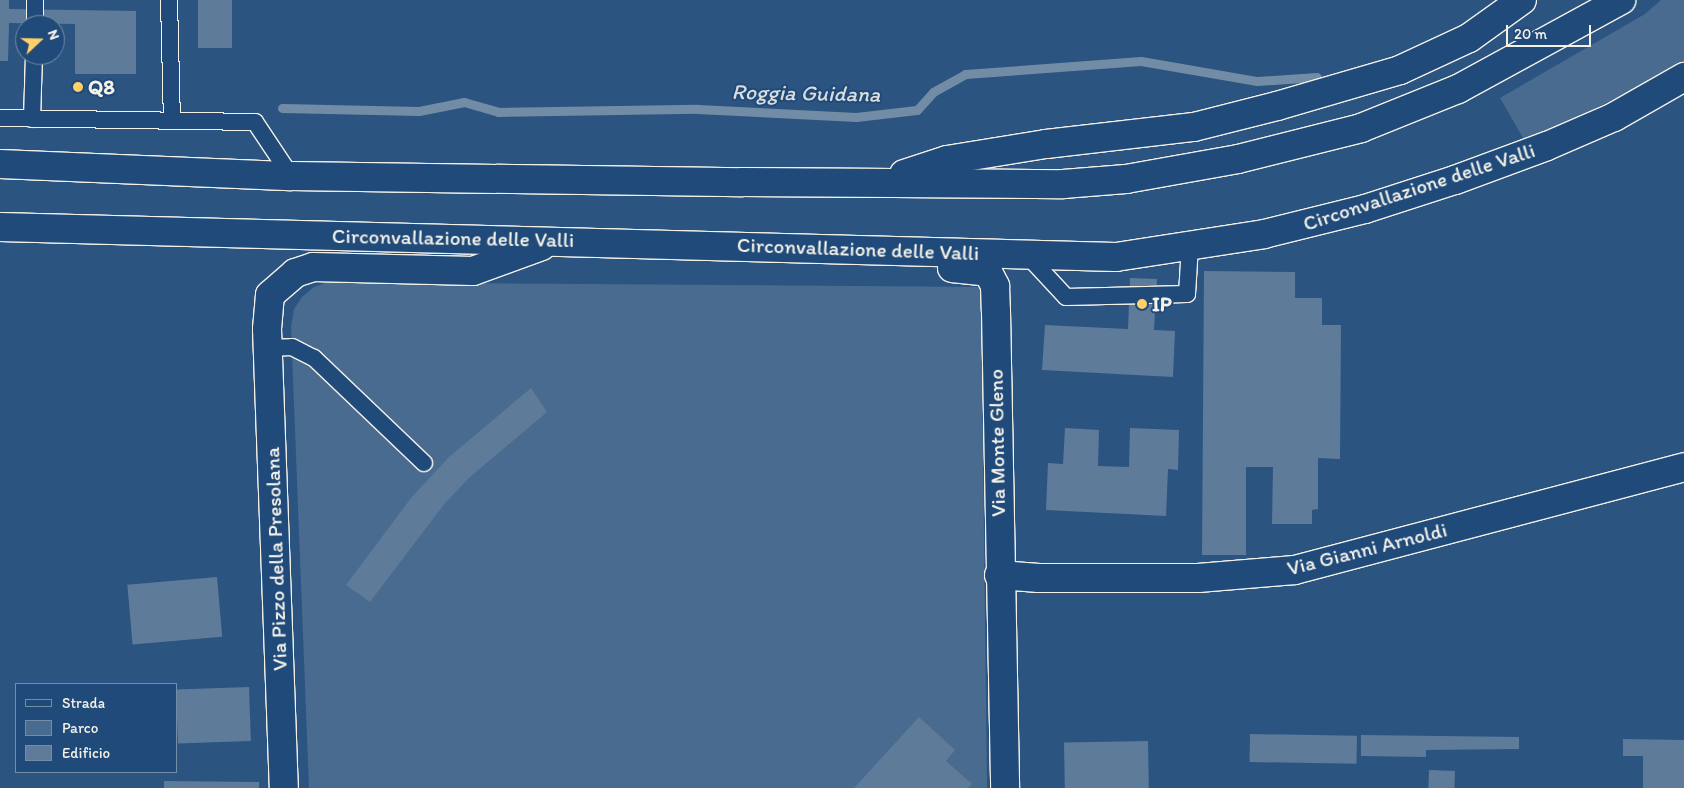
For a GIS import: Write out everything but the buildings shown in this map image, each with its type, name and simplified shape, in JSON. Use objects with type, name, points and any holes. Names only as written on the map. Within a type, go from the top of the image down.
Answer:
[{"type":"main road","points":[[1331,88],[1464,25],[1500,0]]},
{"type":"main road","points":[[882,181],[947,160],[1046,144],[1194,127],[1400,70],[1461,42],[1522,0]]},
{"type":"main road","points":[[0,164],[291,176],[1063,184],[1126,180],[1248,156],[1361,128],[1458,89],[1621,0]]},
{"type":"main road","name":"Circonvallazione delle Valli","points":[[0,227],[558,240],[1116,258],[1264,234],[1365,209],[1455,180],[1548,146],[1614,117],[1684,76]]},
{"type":"main road","name":"Via Pizzo della Presolana","points":[[284,788],[267,339],[270,295],[295,273],[313,267],[473,271],[558,240]]},
{"type":"main road","name":"Via Monte Gleno","points":[[797,247],[840,266],[979,269],[988,272],[993,280],[996,311],[1006,574],[1005,788]]},
{"type":"main road","name":"Via Gianni Arnoldi","points":[[1006,574],[1039,578],[1198,578],[1295,570],[1684,467]]},
{"type":"lane","points":[[35,0],[35,15]]},
{"type":"lane","points":[[169,0],[172,120]]},
{"type":"lane","points":[[32,119],[34,65]]},
{"type":"lane","points":[[0,118],[256,122],[291,176]]},
{"type":"lane","points":[[1027,255],[1066,297],[1187,294],[1190,246]]},
{"type":"lane","points":[[267,339],[292,347],[314,358],[424,463]]},
{"type":"green space","points":[[1661,0],[1684,0],[1684,64],[1526,143],[1500,98],[1645,14]]},
{"type":"green space","points":[[328,282],[981,287],[987,788],[309,788],[291,327],[294,309],[302,297],[314,287]]},
{"type":"waterway","name":"Roggia Guidana","points":[[282,108],[419,111],[464,102],[498,112],[697,109],[856,117],[917,110],[933,92],[965,74],[1141,61],[1257,81],[1317,77]]},
{"type":"place","name":"Q8","points":[[78,87]]},
{"type":"place","name":"IP","points":[[1142,304]]}]
